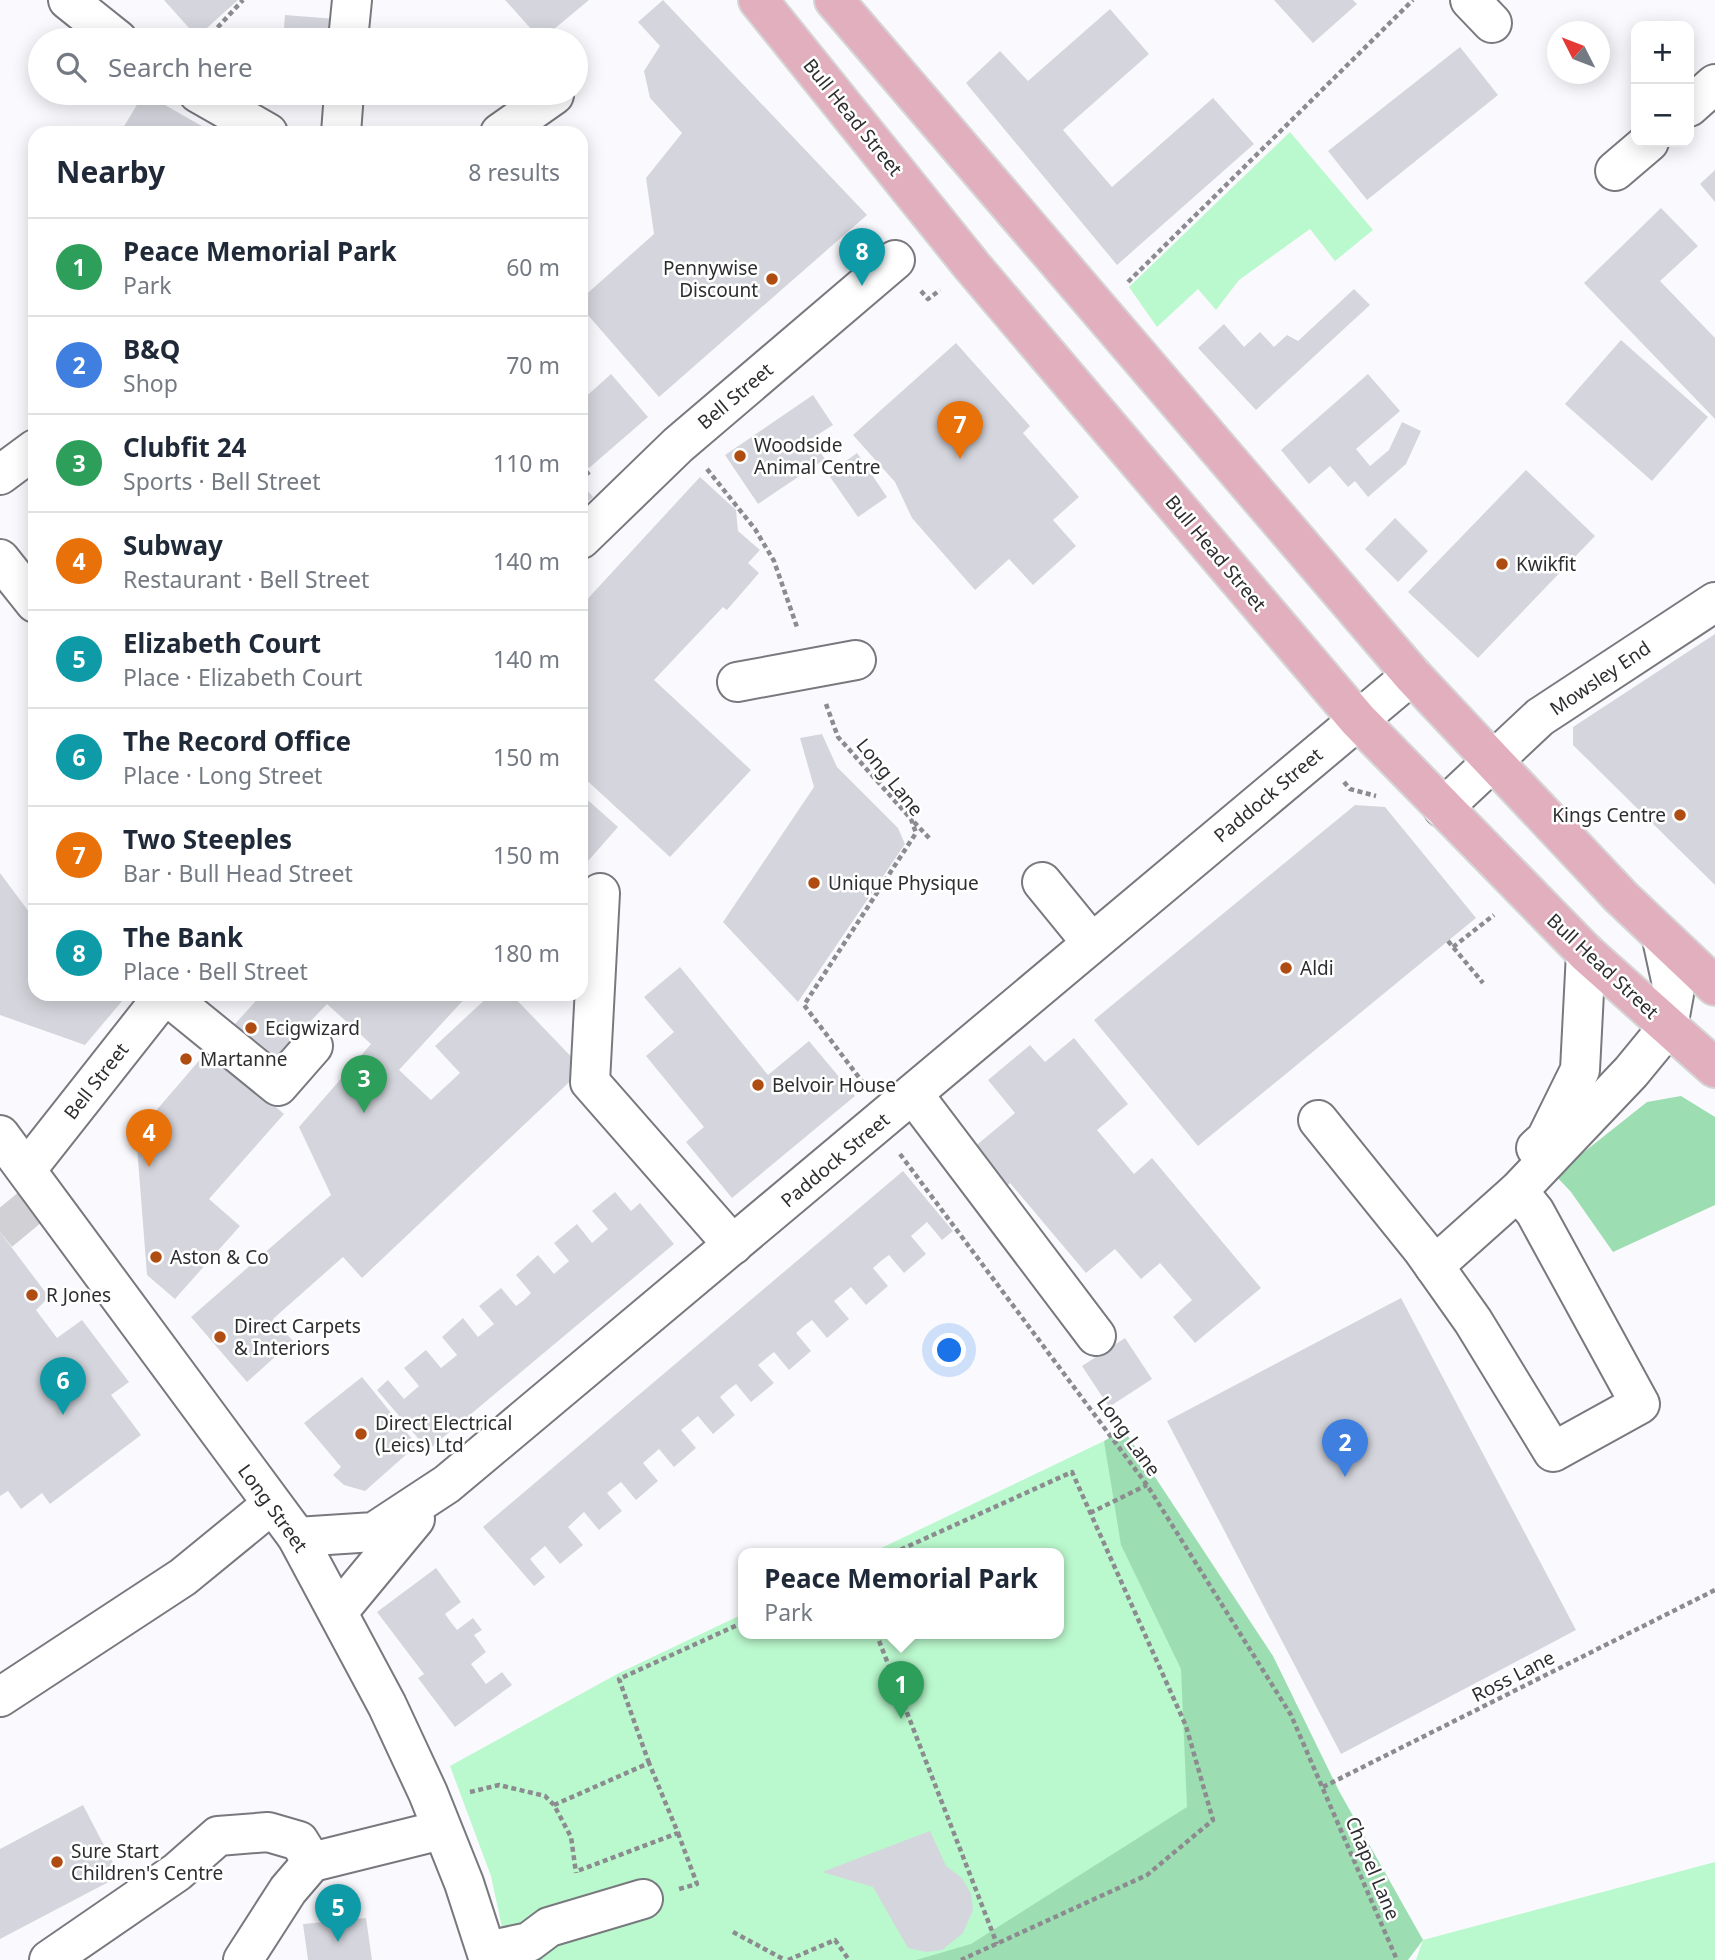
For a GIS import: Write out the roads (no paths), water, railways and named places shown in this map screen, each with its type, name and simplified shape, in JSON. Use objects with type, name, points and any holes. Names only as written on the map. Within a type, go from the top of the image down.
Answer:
[{"type":"main road","name":"Bull Head Street","points":[[758,0],[972,265],[1358,720],[1586,953],[1715,1068]]},
{"type":"main road","points":[[834,0],[1412,675],[1662,939],[1715,986]]},
{"type":"street","points":[[68,0],[103,28]]},
{"type":"street","points":[[349,28],[352,0]]},
{"type":"street","points":[[1694,103],[1715,84]]},
{"type":"street","points":[[219,105],[256,126]]},
{"type":"street","points":[[342,126],[343,105]]},
{"type":"street","points":[[510,126],[540,105]]},
{"type":"street","points":[[1615,171],[1642,147]]},
{"type":"street","name":"Bell Street","points":[[588,531],[678,445],[895,260]]},
{"type":"street","points":[[0,475],[28,454]]},
{"type":"street","points":[[0,559],[28,594]]},
{"type":"street","name":"Mowsley End","points":[[1443,808],[1541,718],[1715,602]]},
{"type":"street","points":[[737,682],[856,660]]},
{"type":"street","name":"Paddock Street","points":[[297,1537],[374,1532],[447,1484],[1412,675]]},
{"type":"street","points":[[1042,882],[1091,942]]},
{"type":"street","points":[[600,893],[590,1082],[733,1245]]},
{"type":"street","points":[[1428,1257],[1518,1191],[1631,1072],[1668,1027],[1674,994],[1662,939]]},
{"type":"street","points":[[1428,1257],[1546,1139],[1580,1070],[1586,953]]},
{"type":"street","name":"Bell Street","points":[[27,1169],[159,1001]]},
{"type":"street","points":[[174,1001],[278,1086],[313,1046]]},
{"type":"street","points":[[893,1111],[1096,1336]]},
{"type":"street","points":[[1318,1120],[1428,1257],[1472,1321],[1553,1452],[1640,1404],[1535,1212],[1518,1191]]},
{"type":"street","name":"Long Street","points":[[0,1135],[297,1537],[338,1612],[428,1793],[488,1955]]},
{"type":"street","points":[[338,1612],[384,1553],[447,1484]]},
{"type":"street","points":[[0,1697],[183,1577],[271,1505]]},
{"type":"street","points":[[243,1960],[288,1890],[312,1861],[441,1830]]},
{"type":"street","points":[[49,1960],[177,1872],[218,1836],[268,1832],[299,1842],[312,1861]]},
{"type":"street","points":[[488,1955],[529,1942],[549,1927],[643,1899]]},
{"type":"tunnel","points":[[0,1232],[45,1195]]},
{"type":"place","name":"Pennywise Discount","points":[[772,279]]},
{"type":"place","name":"The Bank","points":[[862,286]]},
{"type":"place","name":"Woodside Animal Centre","points":[[740,456]]},
{"type":"place","name":"Two Steeples","points":[[960,459]]},
{"type":"place","name":"Kwikfit","points":[[1502,564]]},
{"type":"place","name":"Kings Centre","points":[[1680,815]]},
{"type":"place","name":"Unique Physique","points":[[814,883]]},
{"type":"place","name":"Aldi","points":[[1286,968]]},
{"type":"place","name":"Ecigwizard","points":[[251,1028]]},
{"type":"place","name":"Martanne","points":[[186,1059]]},
{"type":"place","name":"Belvoir House","points":[[758,1085]]},
{"type":"place","name":"Clubfit 24","points":[[364,1113]]},
{"type":"place","name":"Subway","points":[[149,1167]]},
{"type":"place","name":"Aston & Co","points":[[156,1257]]},
{"type":"place","name":"R Jones","points":[[32,1295]]},
{"type":"place","name":"Direct Carpets & Interiors","points":[[220,1337]]},
{"type":"place","name":"The Record Office","points":[[63,1415]]},
{"type":"place","name":"Direct Electrical (Leics) Ltd","points":[[361,1434]]},
{"type":"place","name":"B&Q","points":[[1345,1477]]},
{"type":"place","name":"Peace Memorial Park","points":[[901,1719]]},
{"type":"place","name":"Sure Start Children's Centre","points":[[57,1862]]},
{"type":"place","name":"Elizabeth Court","points":[[338,1942]]}]
